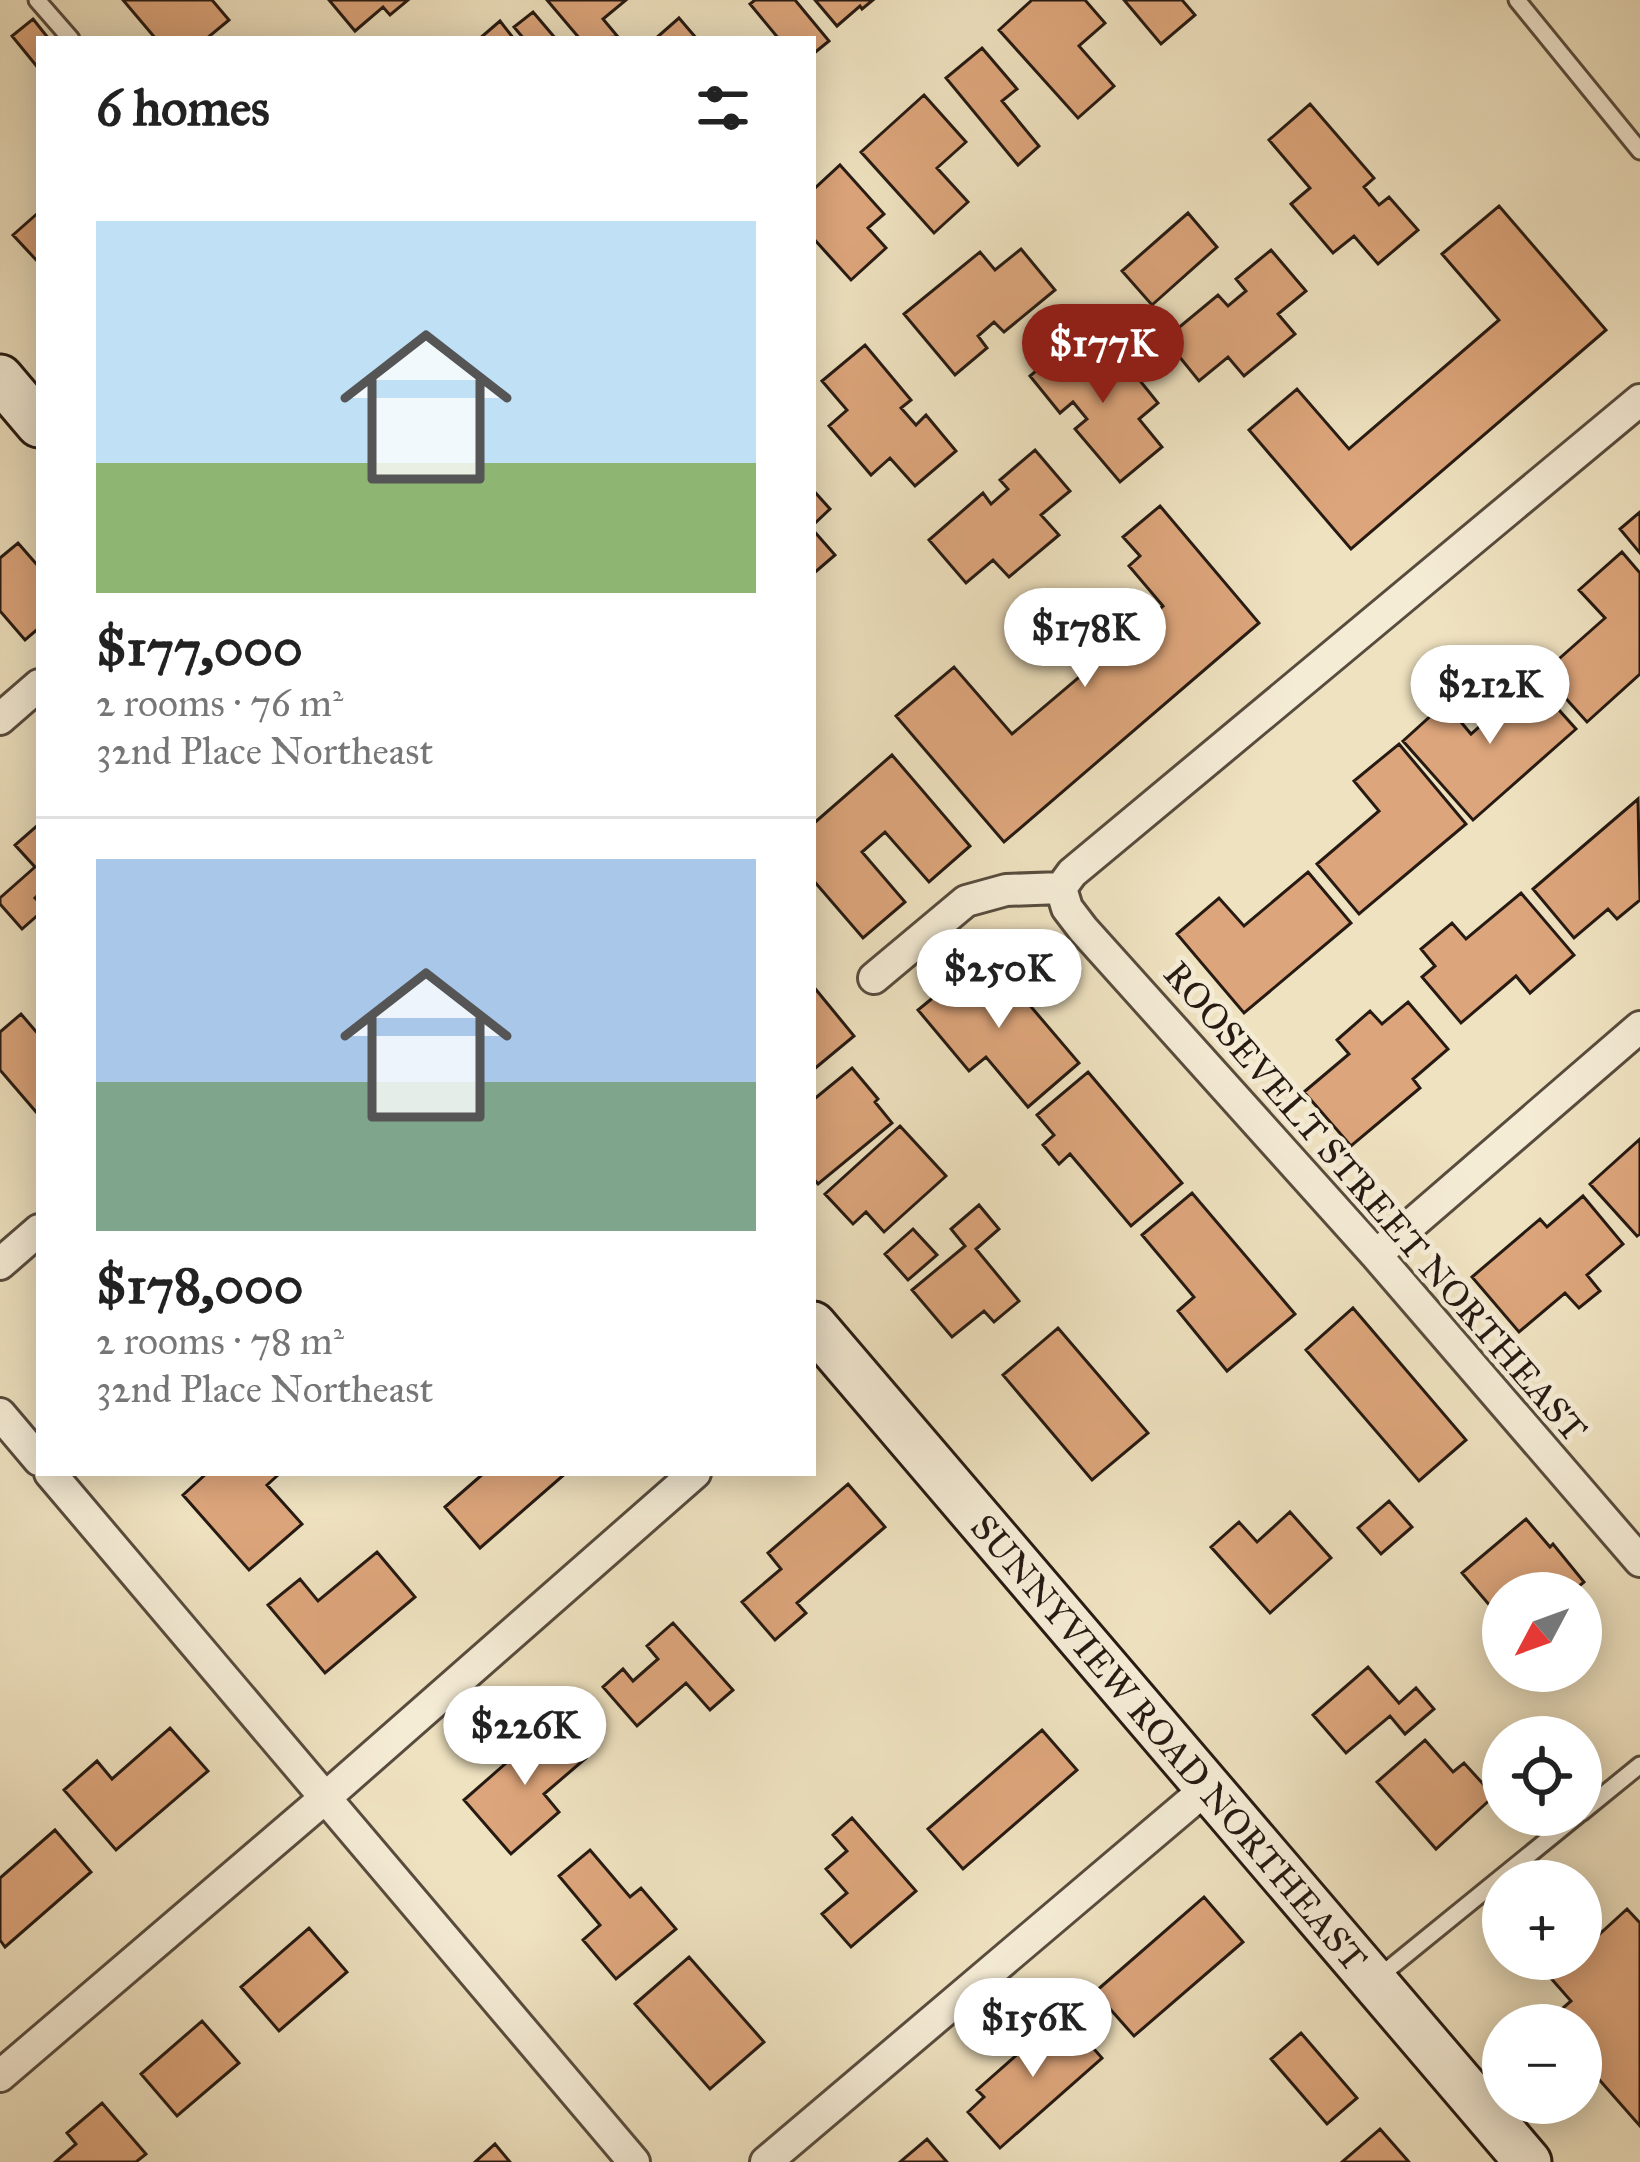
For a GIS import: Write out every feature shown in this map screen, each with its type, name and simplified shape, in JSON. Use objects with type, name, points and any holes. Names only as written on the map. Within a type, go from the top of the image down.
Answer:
[{"type":"main road","points":[[0,378],[36,420]]},
{"type":"main road","name":"SUNNYVIEW ROAD NORTHEAST","points":[[820,1348],[1528,2162]]},
{"type":"street","points":[[874,978],[966,901],[1006,890],[1061,888],[1072,872],[1640,400]]},
{"type":"street","points":[[0,718],[36,688]]},
{"type":"street","name":"ROOSEVELT STREET NORTHEAST","points":[[1061,888],[1067,908],[1083,929],[1376,1256],[1640,1561]]},
{"type":"street","points":[[1376,1256],[1640,1028]]},
{"type":"street","points":[[0,1264],[36,1234]]},
{"type":"street","points":[[0,1414],[36,1456]]},
{"type":"street","points":[[53,1476],[634,2162]]},
{"type":"street","points":[[0,2076],[692,1476]]},
{"type":"street","points":[[766,2162],[1207,1788]]},
{"type":"lane","points":[[37,0],[68,36]]},
{"type":"lane","points":[[1517,0],[1640,151]]},
{"type":"lane","points":[[1602,1796],[1640,1765]]},
{"type":"lane","points":[[1373,1982],[1553,1836]]},
{"type":"building","points":[[123,0],[212,0],[229,20],[210,36],[153,36]]},
{"type":"building","points":[[329,0],[408,0],[390,15],[383,7],[355,31]]},
{"type":"building","points":[[547,0],[626,0],[603,19],[617,36],[577,36]]},
{"type":"building","points":[[795,0],[829,41],[816,52],[816,36],[777,36],[750,4]]},
{"type":"building","points":[[815,0],[873,0],[837,26]]},
{"type":"building","points":[[1032,0],[1085,0],[1105,23],[1079,46],[1114,86],[1078,118],[999,30]]},
{"type":"building","points":[[1124,0],[1182,0],[1195,15],[1161,44]]},
{"type":"building","points":[[533,12],[553,36],[522,36],[514,27]]},
{"type":"building","points":[[679,18],[694,36],[658,36]]},
{"type":"building","points":[[33,19],[47,36],[36,36],[36,65],[12,36]]},
{"type":"building","points":[[500,21],[512,36],[482,36]]},
{"type":"building","points":[[982,48],[1017,89],[1002,101],[1039,146],[1018,165],[946,78]]},
{"type":"building","points":[[924,95],[966,142],[937,168],[968,202],[934,233],[861,152]]},
{"type":"building","points":[[1310,104],[1374,178],[1364,187],[1379,205],[1389,197],[1418,230],[1378,264],[1354,236],[1333,253],[1291,204],[1310,188],[1269,140]]},
{"type":"building","points":[[840,165],[884,214],[868,228],[886,248],[851,280],[816,241],[816,187]]},
{"type":"building","points":[[1499,206],[1606,330],[1351,549],[1249,430],[1297,389],[1349,449],[1499,320],[1442,254]]},
{"type":"building","points":[[1188,213],[1217,247],[1152,305],[1122,271]]},
{"type":"building","points":[[36,215],[36,260],[13,235]]},
{"type":"building","points":[[1021,249],[1055,290],[1004,332],[994,322],[978,336],[987,348],[955,375],[904,314],[980,252],[995,270]]},
{"type":"building","points":[[1271,250],[1306,291],[1278,314],[1295,334],[1244,376],[1228,357],[1199,381],[1165,339],[1218,295],[1228,306],[1246,291],[1236,279]]},
{"type":"building","points":[[1072,341],[1095,369],[1116,351],[1158,403],[1139,419],[1162,447],[1120,482],[1075,429],[1087,419],[1073,402],[1060,413],[1030,376]]},
{"type":"building","points":[[865,345],[911,400],[901,408],[916,425],[926,415],[956,451],[915,486],[890,458],[871,475],[829,426],[847,410],[822,381]]},
{"type":"building","points":[[1035,450],[1070,491],[1041,515],[1059,535],[1009,577],[993,560],[966,583],[929,540],[983,493],[991,504],[1008,489],[1000,480]]},
{"type":"building","points":[[816,493],[830,509],[816,522]]},
{"type":"building","points":[[1160,506],[1259,623],[1004,842],[896,716],[954,667],[1012,734],[1163,606],[1129,566],[1140,556],[1123,537]]},
{"type":"building","points":[[1640,512],[1640,553],[1620,529]]},
{"type":"building","points":[[816,533],[835,555],[816,571]]},
{"type":"building","points":[[18,543],[36,564],[36,631],[25,640],[0,611],[0,558]]},
{"type":"building","points":[[1622,552],[1640,573],[1640,674],[1587,722],[1543,673],[1605,618],[1579,590]]},
{"type":"building","points":[[1532,680],[1576,729],[1473,820],[1403,741],[1445,703],[1471,734]]},
{"type":"building","points":[[1399,744],[1466,824],[1359,914],[1317,864],[1379,811],[1354,781]]},
{"type":"building","points":[[892,755],[970,846],[929,882],[885,832],[862,852],[905,902],[863,938],[816,883],[816,821]]},
{"type":"building","points":[[1638,799],[1640,900],[1617,919],[1608,909],[1574,938],[1533,889]]},
{"type":"building","points":[[36,827],[36,917],[22,929],[0,904],[0,898],[35,867],[15,845]]},
{"type":"building","points":[[1308,872],[1351,923],[1244,1013],[1177,934],[1219,898],[1244,926]]},
{"type":"building","points":[[1521,893],[1574,955],[1530,993],[1516,976],[1461,1023],[1422,977],[1435,966],[1421,949],[1452,923],[1466,939]]},
{"type":"building","points":[[986,954],[1079,1063],[1028,1107],[986,1057],[969,1071],[918,1010]]},
{"type":"building","points":[[816,990],[854,1036],[816,1068]]},
{"type":"building","points":[[1408,1002],[1448,1049],[1413,1079],[1420,1088],[1351,1146],[1304,1092],[1349,1054],[1337,1040],[1370,1011],[1382,1024]]},
{"type":"building","points":[[21,1014],[36,1032],[36,1112],[0,1070],[0,1032]]},
{"type":"building","points":[[852,1068],[892,1123],[818,1184],[816,1182],[816,1098]]},
{"type":"building","points":[[1088,1072],[1182,1183],[1131,1226],[1070,1154],[1059,1164],[1043,1145],[1054,1135],[1037,1115]]},
{"type":"building","points":[[900,1126],[946,1176],[884,1232],[866,1212],[853,1224],[825,1194]]},
{"type":"building","points":[[1640,1139],[1640,1234],[1637,1236],[1590,1184]]},
{"type":"building","points":[[1192,1193],[1295,1314],[1227,1371],[1178,1311],[1194,1297],[1142,1235]]},
{"type":"building","points":[[1583,1196],[1623,1244],[1587,1275],[1600,1291],[1579,1308],[1565,1293],[1519,1332],[1472,1277],[1540,1219],[1547,1227]]},
{"type":"building","points":[[979,1205],[999,1229],[976,1249],[1019,1301],[994,1322],[984,1311],[952,1337],[912,1290],[965,1246],[951,1229]]},
{"type":"building","points":[[913,1229],[937,1255],[908,1280],[885,1254]]},
{"type":"building","points":[[1353,1308],[1466,1440],[1419,1481],[1306,1350]]},
{"type":"building","points":[[1058,1328],[1148,1433],[1092,1480],[1003,1375]]},
{"type":"building","points":[[204,1476],[277,1476],[267,1485],[302,1524],[249,1570],[183,1495]]},
{"type":"building","points":[[481,1476],[563,1476],[480,1548],[445,1507]]},
{"type":"building","points":[[848,1484],[885,1527],[797,1603],[806,1613],[775,1640],[742,1602],[781,1569],[768,1553]]},
{"type":"building","points":[[1389,1501],[1412,1527],[1381,1554],[1358,1528]]},
{"type":"building","points":[[1290,1512],[1331,1558],[1270,1613],[1211,1547],[1239,1522],[1257,1542]]},
{"type":"building","points":[[1526,1519],[1576,1572],[1482,1572],[1482,1596],[1462,1573]]},
{"type":"building","points":[[377,1552],[415,1597],[325,1673],[268,1605],[300,1579],[318,1601]]},
{"type":"building","points":[[673,1623],[733,1690],[710,1710],[686,1683],[637,1726],[603,1687],[623,1669],[633,1681],[658,1659],[647,1646]]},
{"type":"building","points":[[1368,1667],[1399,1703],[1416,1688],[1434,1709],[1405,1734],[1390,1716],[1346,1753],[1313,1715]]},
{"type":"building","points":[[554,1721],[586,1758],[544,1794],[559,1812],[511,1854],[464,1800]]},
{"type":"building","points":[[170,1728],[208,1771],[116,1850],[64,1790],[97,1761],[112,1779]]},
{"type":"building","points":[[1042,1730],[1077,1770],[963,1869],[928,1829]]},
{"type":"building","points":[[1425,1740],[1453,1772],[1464,1763],[1482,1783],[1482,1807],[1436,1849],[1377,1782]]},
{"type":"building","points":[[852,1818],[916,1891],[851,1947],[822,1914],[847,1893],[826,1869],[847,1851],[833,1835]]},
{"type":"building","points":[[55,1830],[91,1872],[5,1947],[0,1940],[0,1878]]},
{"type":"building","points":[[590,1850],[630,1897],[641,1888],[676,1929],[616,1979],[583,1940],[600,1925],[559,1876]]},
{"type":"building","points":[[1204,1897],[1243,1942],[1134,2036],[1095,1992]]},
{"type":"building","points":[[1627,1909],[1640,1923],[1640,2126],[1602,2083],[1602,2004],[1568,2004],[1571,2001],[1552,1980],[1602,1980],[1602,1932]]},
{"type":"building","points":[[309,1928],[347,1972],[279,2031],[241,1987]]},
{"type":"building","points":[[689,1957],[764,2042],[710,2089],[635,2004]]},
{"type":"building","points":[[1063,2014],[1102,2058],[1000,2148],[968,2112],[984,2097],[977,2090]]},
{"type":"building","points":[[202,2021],[239,2063],[177,2116],[141,2074]]},
{"type":"building","points":[[1301,2033],[1357,2098],[1327,2124],[1271,2059]]},
{"type":"building","points":[[102,2103],[146,2154],[136,2162],[55,2162],[76,2144],[67,2133]]},
{"type":"building","points":[[1380,2129],[1409,2162],[1342,2162]]},
{"type":"building","points":[[927,2139],[947,2162],[900,2162]]},
{"type":"building","points":[[495,2144],[510,2162],[475,2162]]}]
